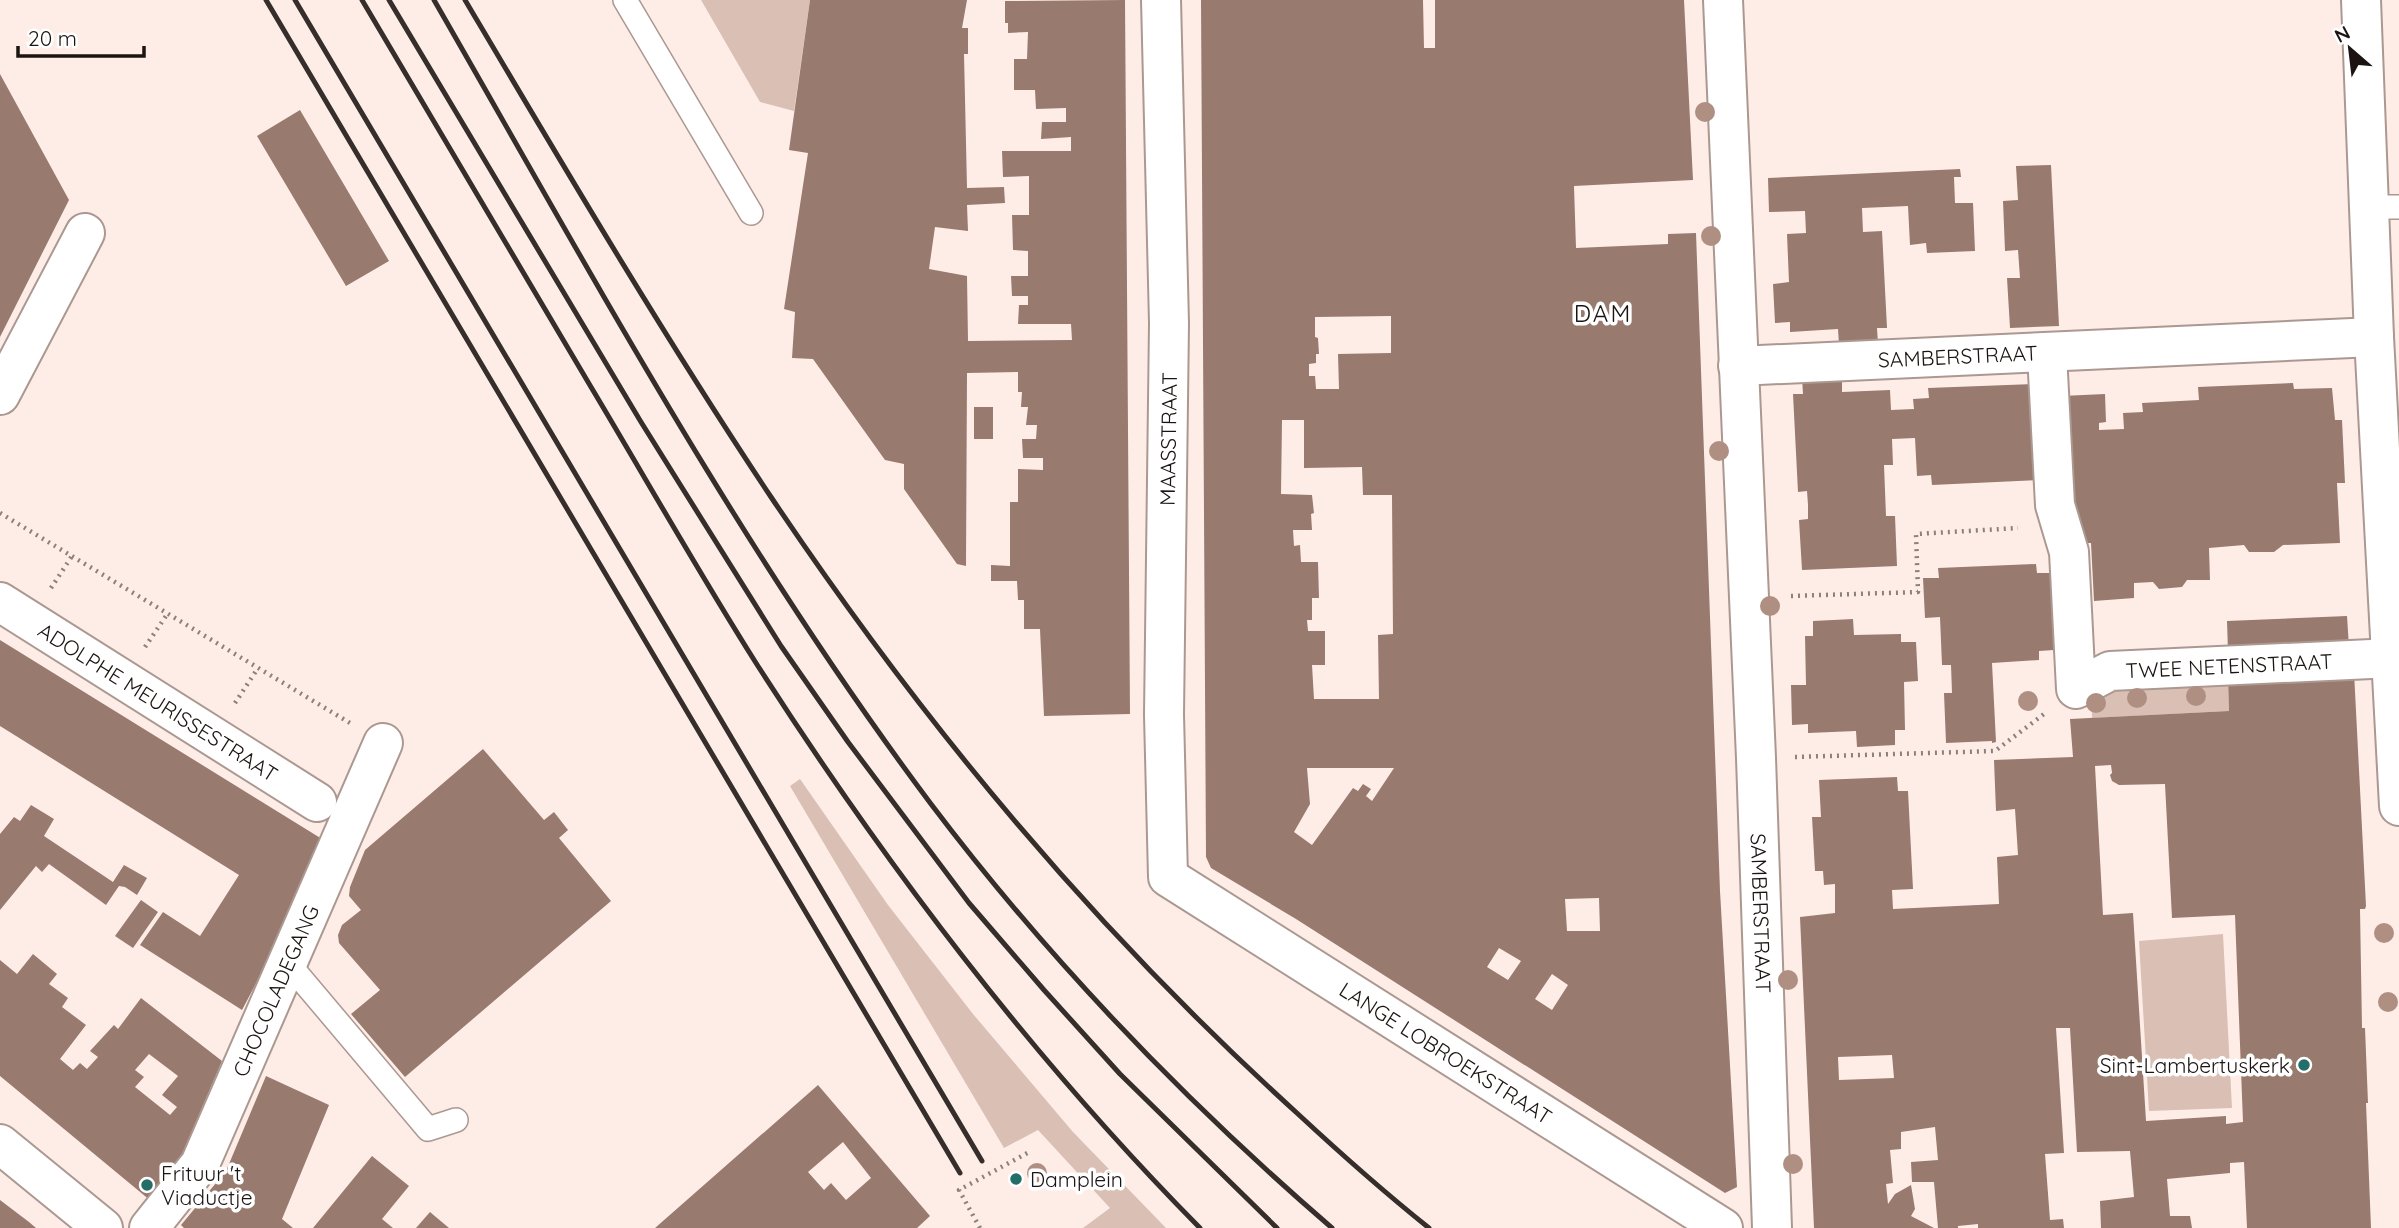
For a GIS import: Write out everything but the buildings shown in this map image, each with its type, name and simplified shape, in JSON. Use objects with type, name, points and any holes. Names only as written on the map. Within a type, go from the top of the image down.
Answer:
[{"type":"street","name":"MAASSTRAAT","points":[[1161,0],[1169,323],[1164,715],[1168,877]]},
{"type":"street","name":"SAMBERSTRAAT","points":[[1723,0],[1756,758],[1772,1228]]},
{"type":"street","points":[[2361,0],[2384,207],[2374,337],[2399,806]]},
{"type":"street","points":[[0,395],[85,233]]},
{"type":"street","points":[[2047,354],[2374,337]]},
{"type":"street","name":"SAMBERSTRAAT","points":[[1738,366],[2047,354],[2055,505],[2069,552],[2076,689]]},
{"type":"street","name":"ADOLPHE MEURISSESTRAAT","points":[[0,602],[317,802]]},
{"type":"street","name":"TWEE NETENSTRAAT","points":[[2076,689],[2110,671],[2393,659]]},
{"type":"street","name":"CHOCOLADEGANG","points":[[149,1228],[200,1164],[383,743]]},
{"type":"street","name":"LANGE LOBROEKSTRAAT","points":[[1168,877],[1723,1228]]},
{"type":"street","points":[[0,1144],[103,1228]]},
{"type":"lane","points":[[625,0],[751,213]]},
{"type":"lane","points":[[287,962],[428,1129],[456,1120]]},
{"type":"path","points":[[0,513],[383,743]]},
{"type":"path","points":[[1747,597],[1918,592],[1916,534],[2061,526]]},
{"type":"path","points":[[250,681],[258,668]]},
{"type":"path","points":[[1756,758],[1995,751],[2076,689]]},
{"type":"path","points":[[980,1228],[959,1191],[1031,1151]]},
{"type":"shaded area","points":[[701,0],[810,0],[794,111],[760,102]]},
{"type":"shaded area","points":[[2228,678],[2229,711],[2092,718],[2091,689]]},
{"type":"shaded area","points":[[800,779],[888,905],[973,1014],[1073,1132],[1166,1228],[1083,1228],[1110,1208],[1038,1130],[1004,1148],[790,786]]},
{"type":"shaded area","points":[[2223,934],[2232,1108],[2149,1111],[2139,941]]},
{"type":"railway","points":[[266,0],[960,1173]]},
{"type":"railway","points":[[295,0],[982,1161]]},
{"type":"railway","points":[[362,0],[714,595],[805,739],[963,958],[1078,1096],[1200,1228]]},
{"type":"railway","points":[[389,0],[641,422],[781,646],[848,742],[969,903],[1044,990],[1120,1074],[1277,1228]]},
{"type":"railway","points":[[434,0],[610,308],[732,511],[862,708],[931,804],[1023,918],[1121,1027],[1224,1130],[1332,1228]]},
{"type":"railway","points":[[465,0],[615,250],[731,436],[829,581],[951,744],[1015,822],[1151,972],[1314,1129],[1429,1228]]},
{"type":"place","name":"Sint-Lambertuskerk","points":[[2304,1065]]},
{"type":"place","name":"Damplein","points":[[1016,1179]]},
{"type":"place","name":"Frituur 't Viaductje","points":[[147,1185]]},
{"type":"district","name":"DAM","points":[[1603,313]]}]
